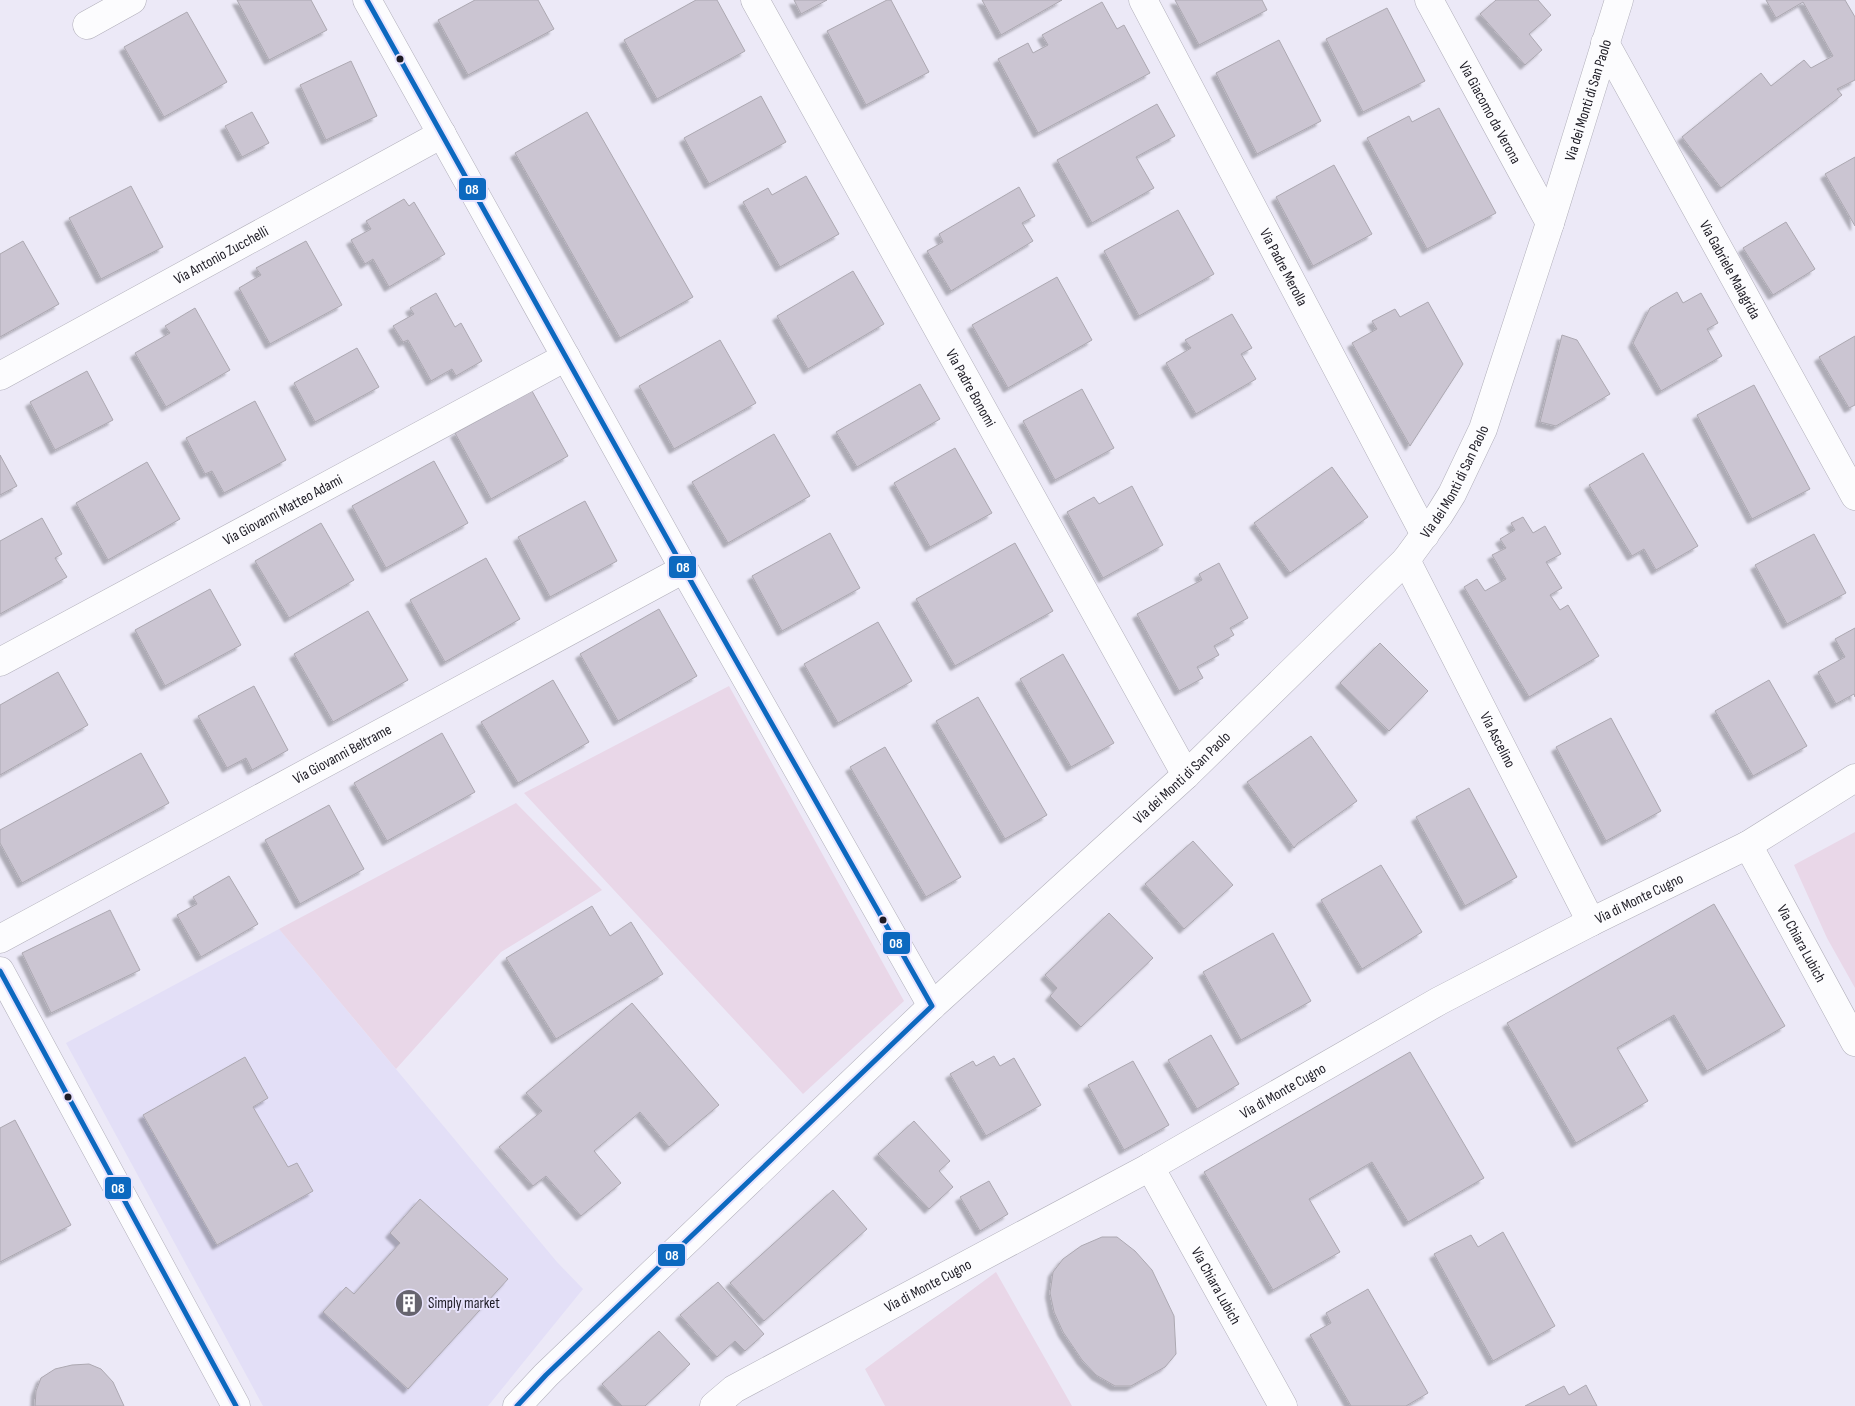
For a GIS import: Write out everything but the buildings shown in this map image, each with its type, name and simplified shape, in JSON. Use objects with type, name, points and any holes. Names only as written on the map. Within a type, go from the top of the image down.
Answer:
[{"type":"street","points":[[86,25],[132,0]]},
{"type":"street","points":[[367,0],[684,569],[932,1006]]},
{"type":"street","name":"Via Padre Bonomi","points":[[754,0],[1186,775]]},
{"type":"street","name":"Via Padre Merolla","points":[[1143,0],[1425,535]]},
{"type":"street","name":"Via Giacomo da Verona","points":[[1429,0],[1550,223]]},
{"type":"street","name":"Via dei Monti di San Paolo","points":[[518,1406],[553,1368],[932,1006],[1186,775],[1406,560],[1452,494],[1483,429],[1550,223],[1619,0]]},
{"type":"street","name":"Via Gabriele Malagrida","points":[[1606,43],[1855,496]]},
{"type":"street","name":"Via Antonio Zucchelli","points":[[0,376],[442,134]]},
{"type":"street","name":"Via Giovanni Matteo Adami","points":[[0,662],[566,356]]},
{"type":"street","name":"Via Ascelino","points":[[1406,560],[1591,922]]},
{"type":"street","name":"Via Giovanni Beltrame","points":[[0,939],[684,569]]},
{"type":"street","name":"Via di Monte Cugno","points":[[714,1406],[734,1389],[1150,1167],[1439,1001],[1591,922],[1748,845],[1855,778]]},
{"type":"street","name":"Via Chiara Lubich","points":[[1748,845],[1855,1042]]},
{"type":"street","points":[[0,971],[236,1406]]},
{"type":"street","name":"Via Chiara Lubich","points":[[1150,1167],[1283,1406]]},
{"type":"shaded area","points":[[729,686],[904,1001],[803,1094],[524,793]]},
{"type":"shaded area","points":[[516,803],[602,890],[501,952],[396,1069],[279,929]]},
{"type":"shaded area","points":[[1855,832],[1855,988],[1827,938],[1794,865]]},
{"type":"shaded area","points":[[279,929],[557,1262],[583,1289],[488,1406],[263,1406],[66,1043]]},
{"type":"shaded area","points":[[996,1272],[1072,1406],[885,1406],[865,1369]]},
{"type":"transit line","name":"08","points":[[367,0],[684,569],[932,1006],[546,1375],[517,1406]]},
{"type":"transit line","name":"08","points":[[0,971],[236,1406]]},
{"type":"place","name":"Simply market","points":[[409,1303]]}]
